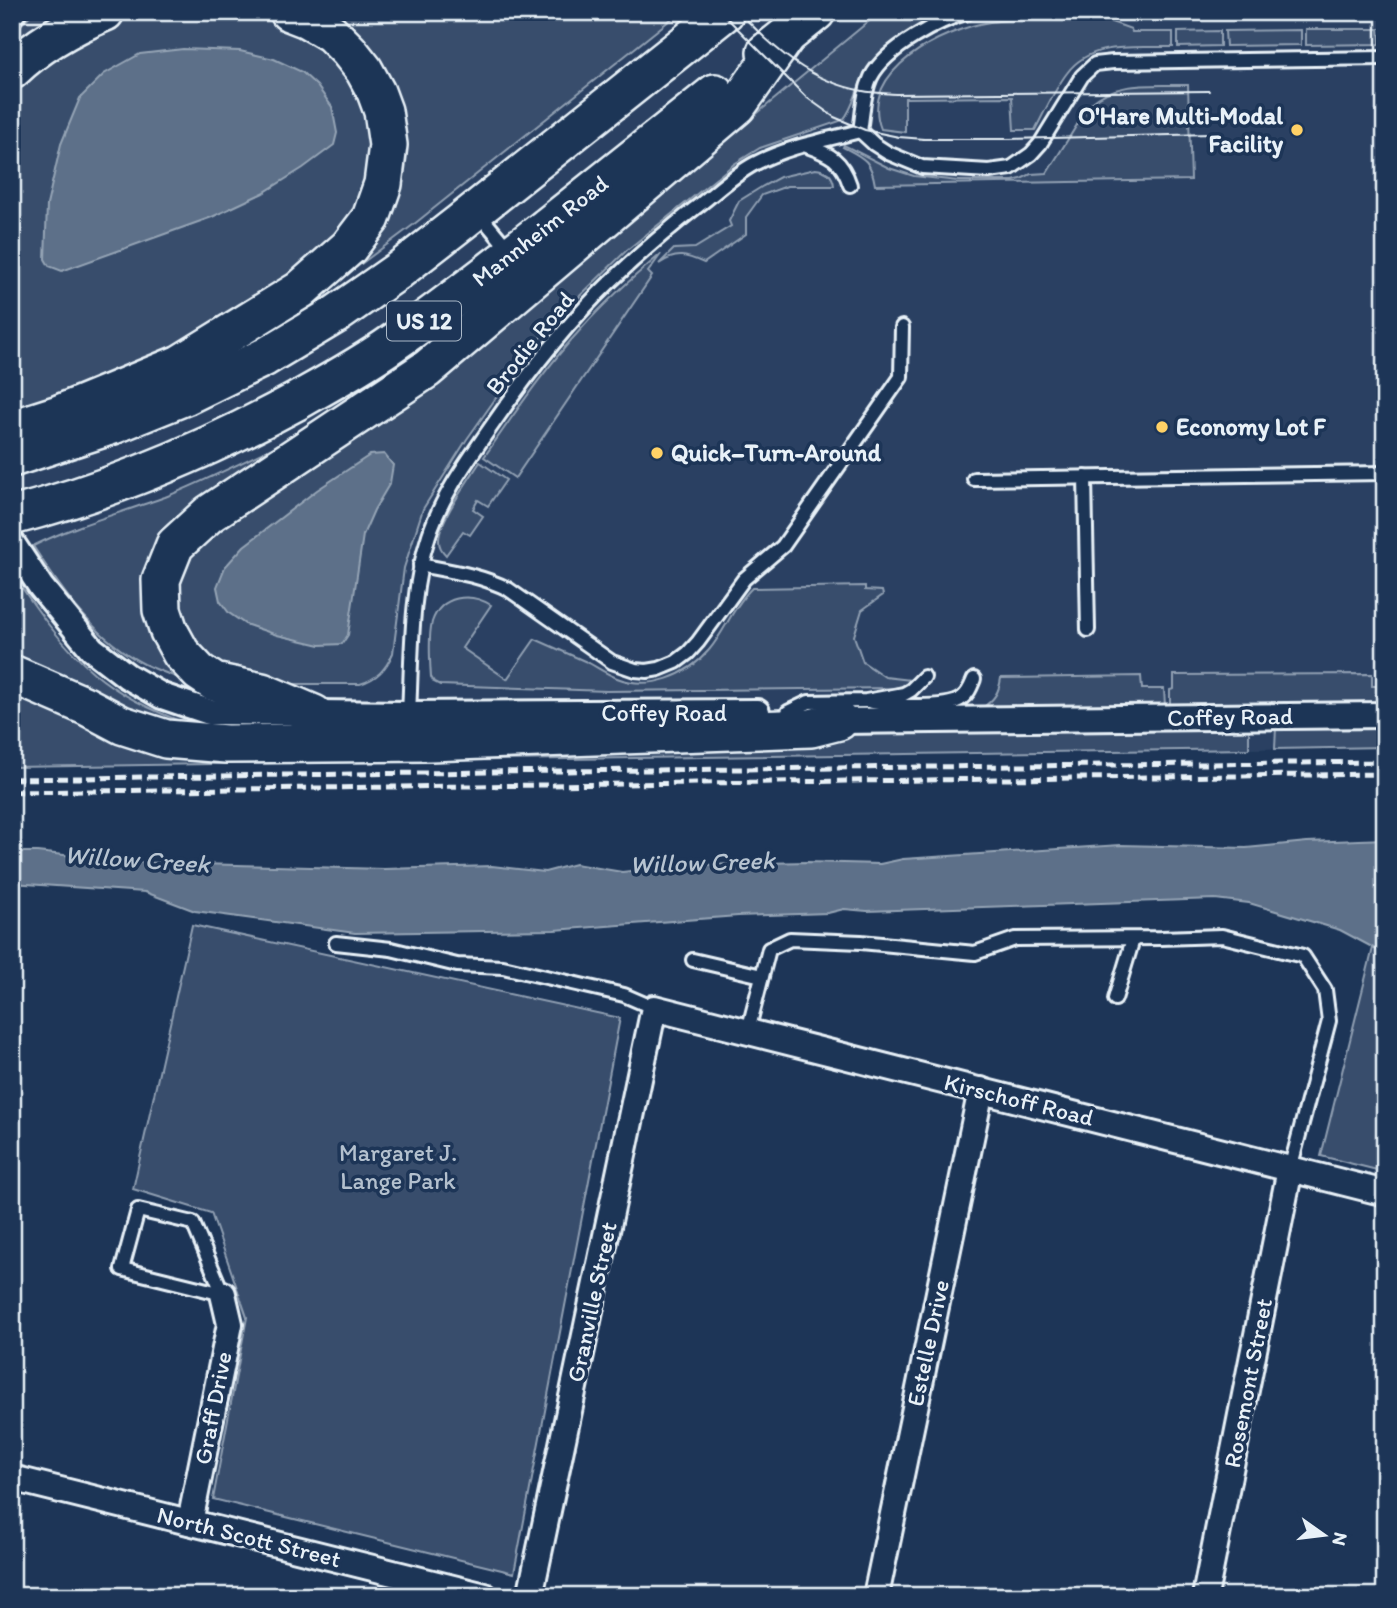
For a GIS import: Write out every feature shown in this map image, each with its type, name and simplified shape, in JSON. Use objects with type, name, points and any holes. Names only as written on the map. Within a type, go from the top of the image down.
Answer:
[{"type":"main road","points":[[12,70],[53,37],[105,12]]},
{"type":"main road","points":[[12,429],[59,414],[180,364],[300,290],[349,247],[371,218],[383,184],[388,145],[383,111],[376,92],[364,70],[331,33],[289,12]]},
{"type":"main road","name":"US 12","points":[[12,458],[125,421],[185,396],[265,357],[335,315],[476,211],[725,12]]},
{"type":"main road","name":"Mannheim Road","points":[[12,516],[121,482],[197,452],[328,383],[391,345],[512,254],[817,12]]},
{"type":"main road","points":[[314,714],[261,692],[214,682],[199,672],[181,653],[162,610],[161,580],[175,545],[209,514],[427,369],[737,106],[785,37]]},
{"type":"main road","points":[[12,674],[122,725],[166,739],[226,744],[429,741],[811,728],[852,711]]},
{"type":"street","name":"Coffey Road","points":[[12,544],[41,587],[92,649],[127,676],[162,696],[209,712],[409,714],[852,711],[1385,715]]},
{"type":"street","name":"Kirschoff Road","points":[[654,1008],[1385,1194]]},
{"type":"street","name":"Granville Street","points":[[530,1596],[654,1008]]},
{"type":"street","name":"Estelle Drive","points":[[876,1596],[981,1090]]},
{"type":"street","name":"Rosemont Street","points":[[1205,1596],[1290,1169]]},
{"type":"street","name":"Graff Drive","points":[[190,1522],[230,1324],[223,1294]]},
{"type":"street","name":"North Scott Street","points":[[12,1478],[485,1596]]},
{"type":"lane","points":[[970,12],[939,23],[916,36],[876,69],[867,88],[860,131],[874,144],[922,167],[989,171],[1011,168],[1040,144],[1077,82],[1095,64],[1385,58]]},
{"type":"lane","name":"Brodie Road","points":[[409,714],[415,605],[420,565],[429,533],[453,482],[536,364],[609,283],[732,178],[782,152],[860,131]]},
{"type":"lane","points":[[806,145],[828,153],[846,173],[850,186]]},
{"type":"lane","points":[[476,211],[512,254]]},
{"type":"lane","points":[[420,565],[494,582],[612,662],[624,667],[647,671],[666,667],[688,653],[744,579],[783,546],[901,377],[902,327]]},
{"type":"lane","points":[[974,479],[1385,473]]},
{"type":"lane","points":[[1085,477],[1088,630]]},
{"type":"lane","points":[[852,711],[904,694],[924,677]]},
{"type":"lane","points":[[788,712],[809,702],[852,711],[950,703],[961,699],[970,690],[974,679]]},
{"type":"lane","points":[[748,1031],[769,949],[790,939],[861,942],[975,953],[1015,939],[1222,936],[1303,956],[1325,990],[1329,1021],[1290,1169]]},
{"type":"lane","points":[[1115,999],[1133,939]]},
{"type":"lane","points":[[336,943],[391,948],[457,965],[503,967],[624,995],[654,1008]]},
{"type":"lane","points":[[693,960],[762,976]]},
{"type":"lane","points":[[138,1210],[193,1223],[223,1294],[122,1269],[138,1210]]},
{"type":"shaded area","points":[[12,12],[1385,12],[1385,747],[12,767]]},
{"type":"shaded area","points":[[183,49],[240,51],[274,59],[302,72],[317,86],[332,107],[337,133],[334,145],[263,193],[212,217],[62,271],[49,266],[45,259],[47,205],[61,144],[80,98],[104,74],[140,54]]},
{"type":"shaded area","points":[[384,454],[393,465],[390,483],[363,535],[348,635],[342,644],[320,645],[277,635],[245,624],[229,613],[220,601],[217,587],[225,567],[244,546],[317,490],[370,455]]},
{"type":"shaded area","points":[[1385,839],[1385,954],[1340,930],[1249,903],[1215,899],[867,911],[844,909],[828,913],[738,916],[554,930],[355,933],[195,911],[145,892],[12,883],[12,852],[37,852],[127,862],[384,869],[492,866],[545,872],[575,864],[622,872],[675,866],[764,863],[880,864],[903,859],[1121,845],[1246,848]]},
{"type":"green space","points":[[33,12],[69,12],[12,50],[12,35]]},
{"type":"green space","points":[[156,12],[237,12],[261,17],[306,34],[341,62],[366,105],[373,158],[354,218],[323,254],[214,331],[12,415],[12,87],[97,29]]},
{"type":"green space","points":[[321,12],[540,12],[555,17],[561,12],[680,12],[353,270],[348,264],[400,161]]},
{"type":"green space","points":[[880,12],[943,12],[881,53],[863,78],[843,120],[760,148],[734,164],[627,250],[550,325],[522,361],[467,439],[423,509],[404,568],[393,653],[380,673],[360,684],[259,684],[233,678],[186,637],[176,590],[194,544],[525,305]]},
{"type":"green space","points":[[1103,19],[1131,29],[1132,32],[1173,32],[1173,47],[1115,48],[1089,55],[1077,62],[1062,80],[1035,130],[1014,130],[1012,97],[905,98],[905,132],[881,129],[877,108],[882,89],[893,72],[910,56],[929,44],[971,26],[990,22]]},
{"type":"green space","points":[[1306,29],[1379,29],[1380,44],[1306,45]]},
{"type":"green space","points":[[1301,30],[1301,45],[1226,46],[1225,31]]},
{"type":"green space","points":[[1220,31],[1220,46],[1178,47],[1178,32]]},
{"type":"green space","points":[[1188,85],[1191,180],[875,185],[869,165],[843,147],[844,145],[889,168],[914,176],[958,181],[1013,181],[1031,174],[1047,173],[1090,104],[1100,96],[1136,86]]},
{"type":"green space","points":[[815,169],[828,173],[834,186],[787,186],[762,195],[746,217],[746,234],[704,263],[681,256],[659,264],[674,249],[695,248],[731,226],[729,221],[739,201],[763,186],[780,177]]},
{"type":"green space","points":[[661,254],[648,272],[652,276],[515,478],[484,457],[568,343],[610,299]]},
{"type":"green space","points":[[283,443],[172,529],[184,680],[126,654],[95,628],[68,597],[33,546],[82,525],[165,497]]},
{"type":"green space","points":[[480,462],[506,480],[488,506],[478,500],[473,509],[483,516],[470,535],[463,531],[446,555],[439,543],[440,533],[455,500]]},
{"type":"green space","points":[[12,573],[50,626],[82,662],[127,696],[188,724],[190,735],[12,664]]},
{"type":"green space","points":[[865,586],[865,590],[882,591],[883,595],[862,610],[854,636],[863,662],[885,677],[911,680],[905,685],[895,688],[607,691],[440,685],[431,677],[432,622],[442,606],[457,599],[474,598],[491,605],[462,648],[507,679],[535,639],[617,678],[642,683],[667,679],[700,659],[715,643],[740,602],[752,588]]},
{"type":"green space","points":[[1372,674],[1372,686],[1385,686],[1385,704],[1170,706],[1174,675]]},
{"type":"green space","points":[[1141,676],[1142,689],[1164,689],[1165,706],[982,708],[995,696],[1001,678]]},
{"type":"green space","points":[[12,691],[111,734],[746,735],[1249,728],[1249,749],[12,767]]},
{"type":"green space","points":[[1385,726],[1385,747],[1275,749],[1276,727]]},
{"type":"green space","name":"Margaret J. Lange Park","points":[[192,925],[620,1018],[514,1573],[213,1499],[247,1317],[211,1213],[133,1189]]},
{"type":"green space","points":[[1373,948],[1385,954],[1385,1172],[1321,1156]]},
{"type":"tram line","points":[[721,12],[806,97],[834,117],[865,130],[924,139],[1211,134]]},
{"type":"tram line","points":[[739,12],[794,62],[826,80],[867,92],[1209,91]]},
{"type":"railway","points":[[12,779],[1385,762]]},
{"type":"railway","points":[[12,792],[1385,774]]},
{"type":"place","name":"O'Hare Multi-Modal Facility","points":[[1297,130]]},
{"type":"place","name":"Economy Lot F","points":[[1162,427]]},
{"type":"place","name":"Quick–Turn-Around","points":[[657,453]]},
{"type":"water label","name":"Willow Creek","points":[[137,859]]},
{"type":"water label","name":"Willow Creek","points":[[702,862]]}]
